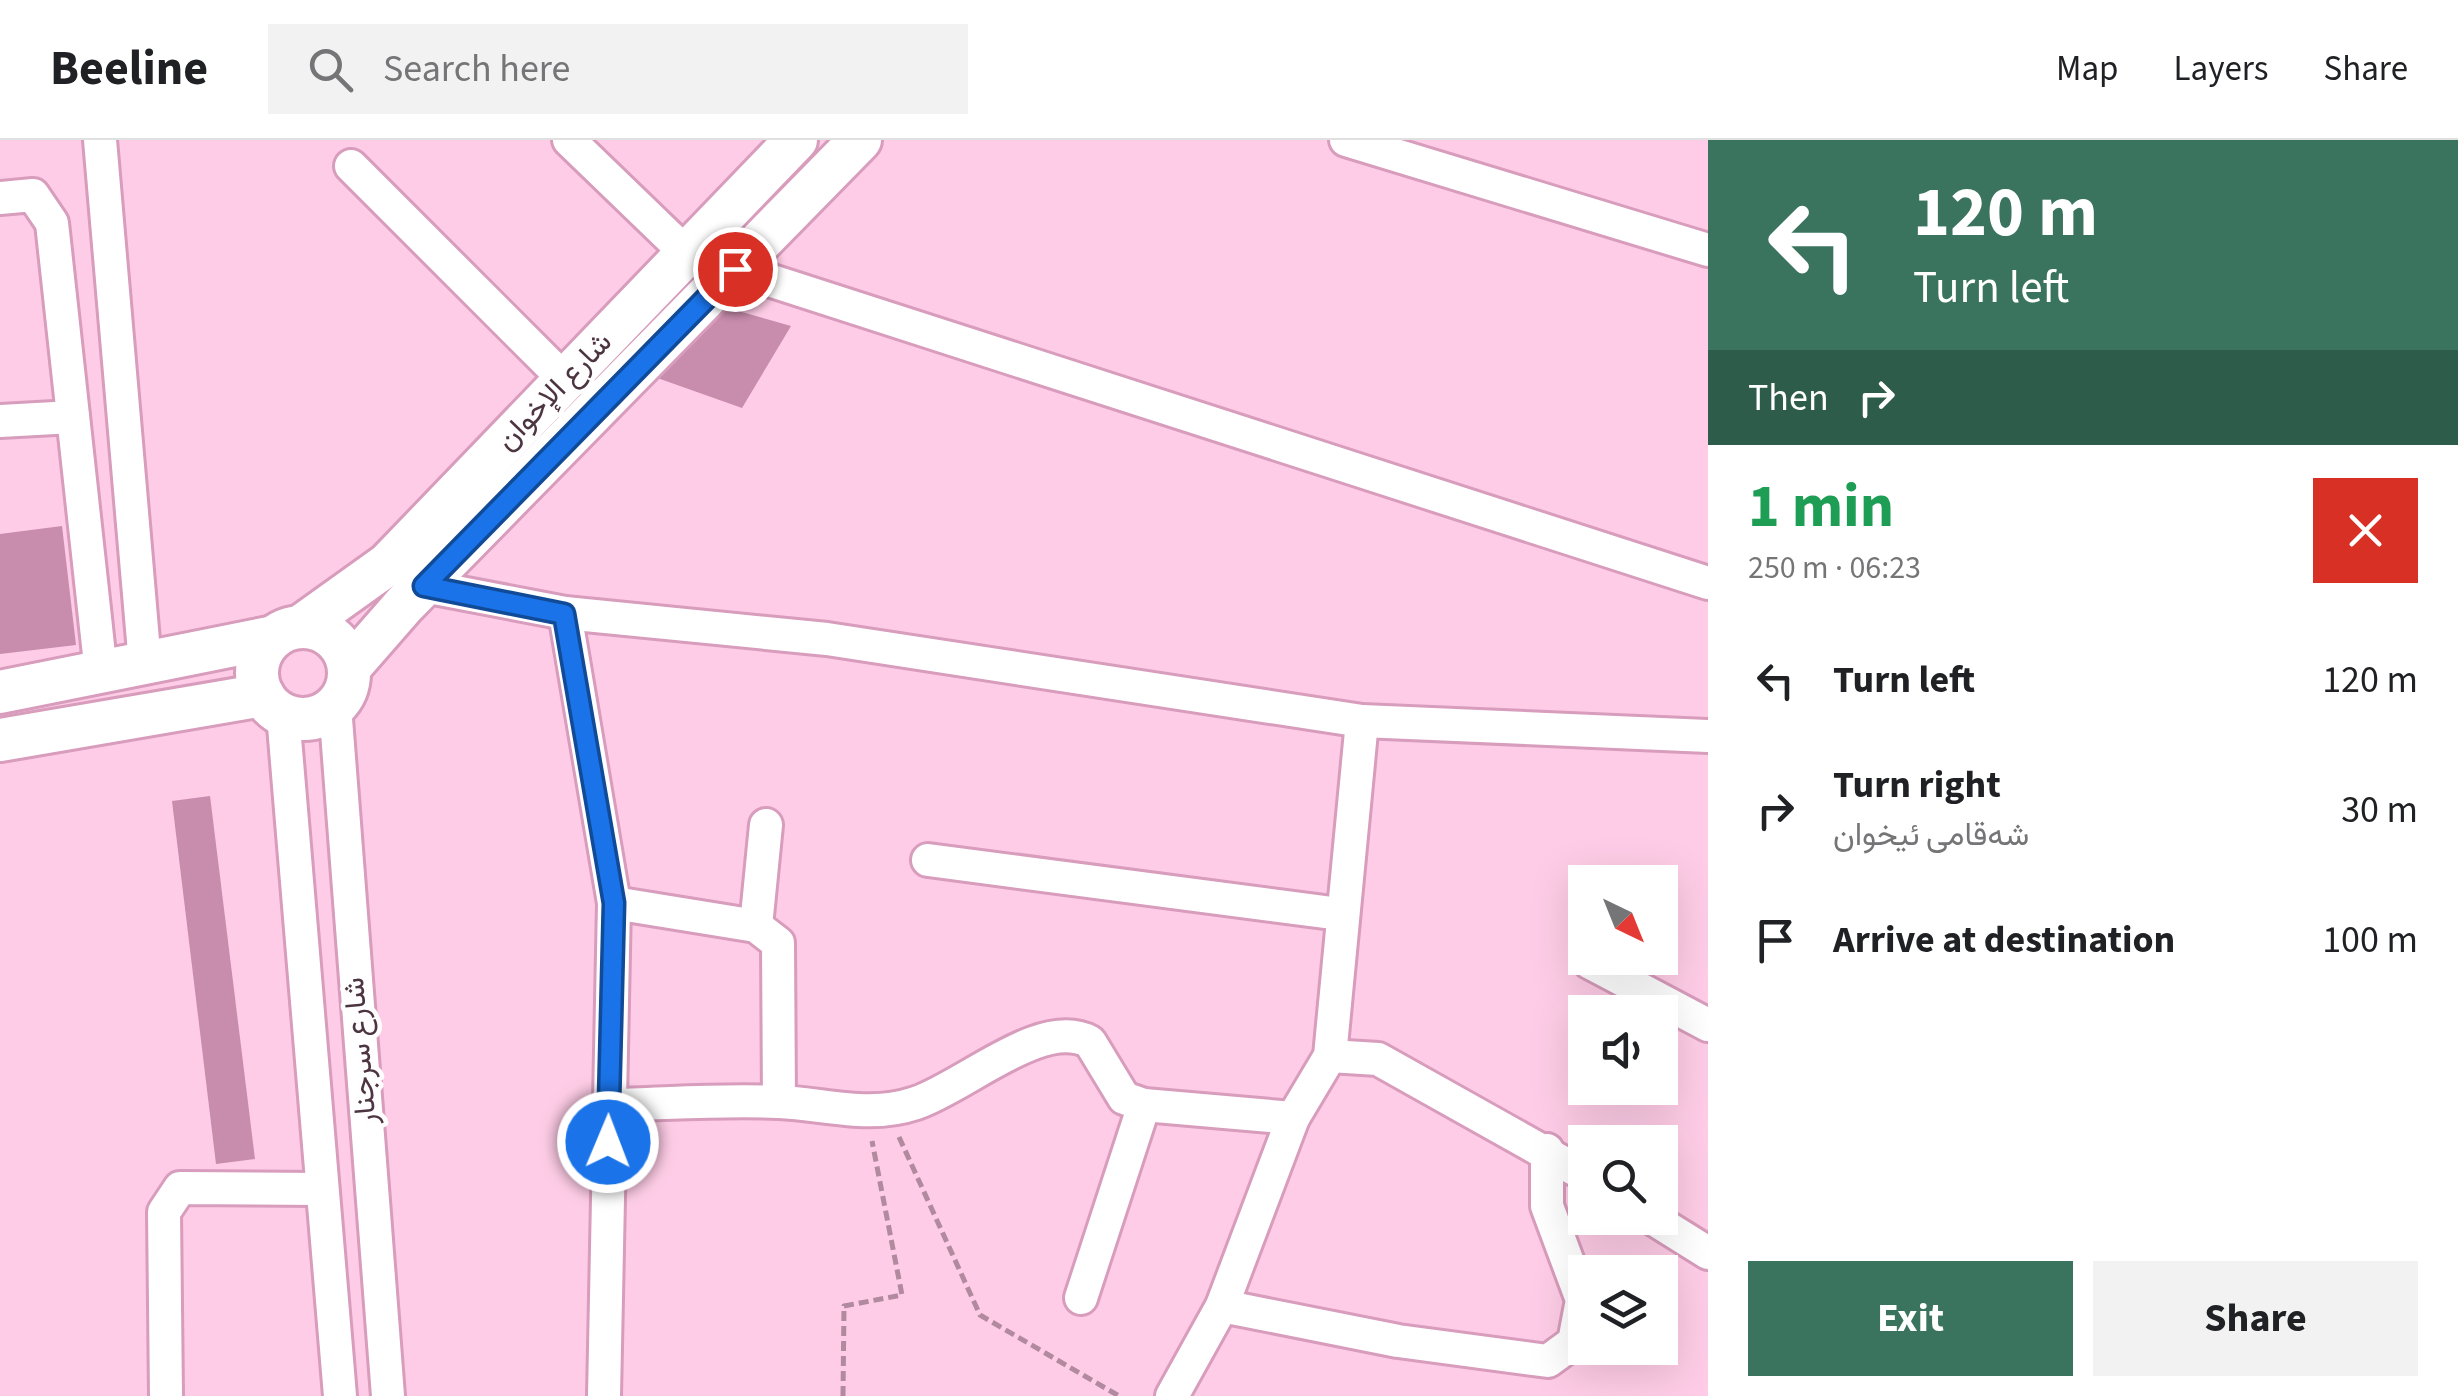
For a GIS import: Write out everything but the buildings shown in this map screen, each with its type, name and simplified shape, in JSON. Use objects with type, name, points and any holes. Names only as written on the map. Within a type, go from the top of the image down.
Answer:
[{"type":"main road","name":"شارع الإخوان","points":[[287,632],[388,564],[796,140]]},
{"type":"main road","points":[[0,740],[273,704],[310,718],[342,687],[424,586],[860,140]]},
{"type":"main road","points":[[0,692],[314,628],[338,642],[342,687]]},
{"type":"main road","points":[[273,704],[258,683],[260,658],[287,632]]},
{"type":"street","points":[[100,140],[145,664]]},
{"type":"street","points":[[570,140],[686,253]]},
{"type":"street","points":[[1346,140],[1708,250]]},
{"type":"street","points":[[352,166],[565,380]]},
{"type":"street","points":[[0,198],[33,195],[52,222],[101,673]]},
{"type":"street","points":[[735,269],[1708,584]]},
{"type":"street","points":[[0,421],[73,417]]},
{"type":"street","points":[[424,586],[564,614],[828,639],[1362,721],[1708,736]]},
{"type":"street","points":[[564,614],[614,903],[604,1396]]},
{"type":"street","name":"شارع سرجنار","points":[[342,687],[340,802],[388,1396]]},
{"type":"street","name":"شارع سرجنار","points":[[273,704],[294,810],[320,1189],[340,1396]]},
{"type":"street","points":[[1172,1396],[1222,1306],[1293,1118],[1330,1056],[1340,914],[1362,721]]},
{"type":"street","points":[[294,810],[340,802]]},
{"type":"street","points":[[756,926],[766,825]]},
{"type":"street","points":[[928,860],[1340,914]]},
{"type":"street","points":[[614,903],[756,926],[778,943],[779,1102]]},
{"type":"street","points":[[1614,975],[1708,1025]]},
{"type":"street","points":[[609,1105],[779,1102],[868,1113],[949,1092],[1044,1036],[1062,1033],[1090,1042],[1124,1098],[1144,1105],[1293,1118]]},
{"type":"street","points":[[1330,1056],[1378,1059],[1568,1163]]},
{"type":"street","points":[[1081,1298],[1144,1105]]},
{"type":"street","points":[[1222,1306],[1398,1340],[1548,1361],[1574,1342],[1582,1300],[1546,1206],[1547,1150]]},
{"type":"street","points":[[166,1396],[164,1212],[180,1188],[320,1189]]},
{"type":"street","points":[[1678,1235],[1708,1254]]},
{"type":"path","points":[[896,1129],[980,1315],[1119,1396]]},
{"type":"path","points":[[843,1396],[844,1306],[902,1295],[871,1135],[883,1132]]},
{"type":"route","points":[[608,1142],[614,903],[564,614],[424,586],[735,269]]}]
